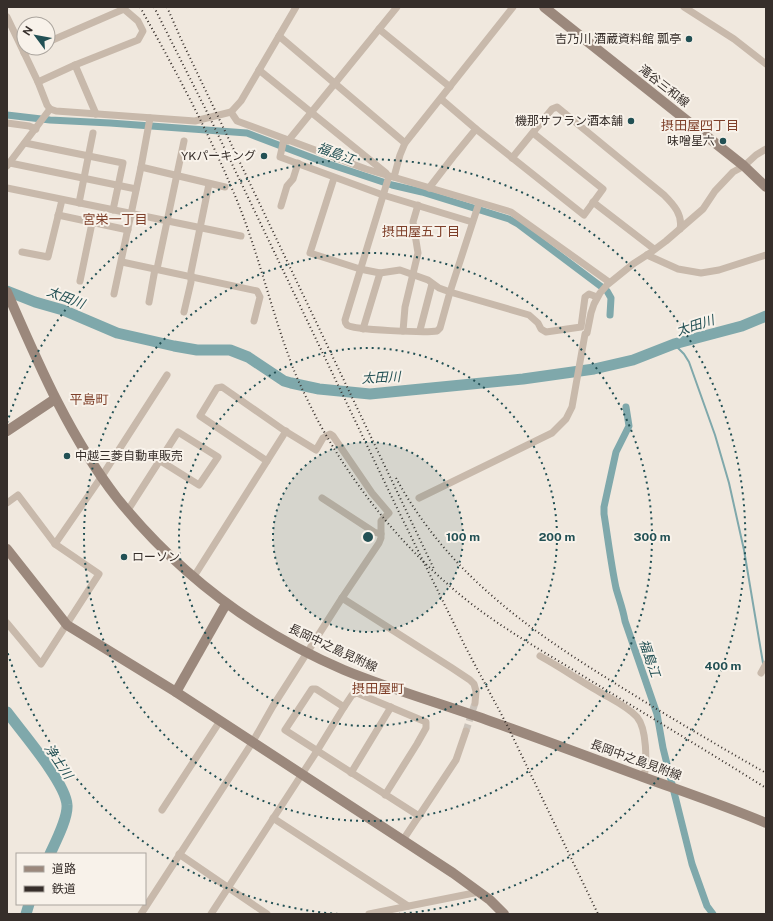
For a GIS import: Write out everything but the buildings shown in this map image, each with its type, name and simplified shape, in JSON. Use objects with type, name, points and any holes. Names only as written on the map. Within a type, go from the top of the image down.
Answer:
[{"type":"main road","name":"滝谷三和線","points":[[544,7],[744,166],[766,187]]},
{"type":"main road","name":"長岡中之島見附線","points":[[7,292],[55,399],[71,429],[102,476],[128,510],[160,547],[193,578],[226,604],[262,628],[307,653],[379,683],[489,720],[766,823]]},
{"type":"main road","points":[[7,431],[55,399]]},
{"type":"main road","points":[[7,549],[67,625],[176,692],[301,775],[403,840],[490,900],[504,914]]},
{"type":"main road","points":[[176,692],[226,604]]},
{"type":"street","points":[[48,112],[56,111],[150,119],[195,121],[231,112],[238,104],[296,7]]},
{"type":"street","points":[[397,7],[311,113],[285,141],[280,152],[280,156],[334,178],[418,205],[473,218]]},
{"type":"street","points":[[478,204],[440,328],[437,331],[363,329],[346,325],[345,320],[384,194],[405,143],[513,7]]},
{"type":"street","points":[[684,7],[734,39],[766,64]]},
{"type":"street","points":[[38,82],[75,65],[138,40],[143,31],[138,21],[124,8],[56,38]]},
{"type":"street","points":[[7,17],[16,36]]},
{"type":"street","points":[[379,29],[450,87]]},
{"type":"street","points":[[278,36],[405,143]]},
{"type":"street","points":[[25,56],[38,82],[47,105],[48,112],[8,165],[84,178],[136,189]]},
{"type":"street","points":[[75,65],[96,114]]},
{"type":"street","points":[[259,70],[391,177]]},
{"type":"street","points":[[441,99],[476,130],[584,215],[603,189],[533,133]]},
{"type":"street","points":[[512,158],[552,109],[557,108],[664,195],[674,205],[681,222],[680,229]]},
{"type":"street","points":[[231,112],[237,122],[285,141],[391,177],[478,204],[511,212],[608,283]]},
{"type":"street","points":[[114,294],[122,262],[150,119]]},
{"type":"street","points":[[7,123],[37,127]]},
{"type":"street","points":[[429,188],[476,130]]},
{"type":"street","points":[[79,203],[93,133]]},
{"type":"street","points":[[149,302],[168,221],[184,141]]},
{"type":"street","points":[[25,143],[123,163],[113,210]]},
{"type":"street","points":[[419,498],[552,433],[566,419],[573,402],[590,312],[598,295],[608,283],[632,264],[654,250],[702,209],[715,191],[733,172],[744,166],[756,155],[766,149]]},
{"type":"street","points":[[281,206],[287,186],[293,179],[298,163]]},
{"type":"street","points":[[141,167],[225,187]]},
{"type":"street","points":[[334,178],[310,253],[360,269],[380,273],[400,270],[428,280],[439,288],[450,292],[529,315],[538,323],[541,329],[546,332],[580,327],[585,297],[589,294],[598,295]]},
{"type":"street","points":[[184,312],[209,184]]},
{"type":"street","points":[[7,188],[241,236]]},
{"type":"street","points":[[22,252],[48,257],[62,200]]},
{"type":"street","points":[[593,202],[654,250]]},
{"type":"street","points":[[403,331],[405,307],[418,253],[414,222],[418,205]]},
{"type":"street","points":[[58,215],[128,230]]},
{"type":"street","points":[[80,281],[92,222]]},
{"type":"street","points":[[647,255],[678,269],[701,273],[719,270],[766,255]]},
{"type":"street","points":[[122,262],[257,291],[260,297],[254,321]]},
{"type":"street","points":[[363,329],[380,273]]},
{"type":"street","points":[[420,330],[432,284]]},
{"type":"street","points":[[55,544],[102,476],[166,375]]},
{"type":"street","points":[[141,914],[178,854],[252,742],[342,598],[380,542],[381,521],[389,513],[368,487],[333,436],[330,434],[323,438],[316,450],[222,387],[216,388],[200,416],[267,462]]},
{"type":"street","points":[[193,578],[286,431]]},
{"type":"street","points":[[128,510],[160,460],[178,432],[218,457],[199,485],[160,460]]},
{"type":"street","points":[[7,503],[18,494],[55,544],[99,574],[40,664],[7,623]]},
{"type":"street","points":[[322,498],[374,532],[381,534]]},
{"type":"street","points":[[342,598],[470,680],[474,684],[476,691],[475,703]]},
{"type":"street","points":[[540,656],[616,702],[637,717],[641,724],[644,737],[648,779]]},
{"type":"street","points":[[761,673],[766,664]]},
{"type":"street","points":[[344,707],[316,689],[312,689],[285,730],[419,816]]},
{"type":"street","points":[[211,914],[344,707],[352,695],[357,693],[426,722],[426,728],[385,794]]},
{"type":"street","points":[[351,773],[391,707]]},
{"type":"street","points":[[162,810],[220,722]]},
{"type":"street","points":[[403,840],[456,760],[466,731]]},
{"type":"street","points":[[273,818],[408,906]]},
{"type":"street","points":[[178,854],[267,914]]},
{"type":"street","points":[[370,914],[479,892]]},
{"type":"waterway","name":"福島江","points":[[7,115],[50,120],[247,133],[326,163],[392,185],[422,192],[509,219],[518,224],[607,291],[611,298],[610,315]]},
{"type":"waterway","name":"太田川","points":[[7,291],[35,302],[63,310],[117,333],[197,350],[230,350],[248,357],[284,381],[291,383],[319,389],[370,394],[523,379],[594,369],[633,360],[674,344],[742,326],[766,316]]},
{"type":"waterway","points":[[674,344],[684,354],[689,362],[715,435],[729,483],[744,550],[763,663]]},
{"type":"waterway","name":"福島江","points":[[626,407],[629,426],[616,452],[604,507],[616,588],[625,621],[657,714],[663,748],[692,864],[707,906],[713,914]]},
{"type":"waterway","name":"浄土川","points":[[7,712],[51,771],[65,795],[67,805],[66,816],[50,853]]},
{"type":"waterway","name":"浄土川","points":[[26,914],[29,905]]},
{"type":"tunnel","points":[[466,731],[475,703]]},
{"type":"railway","points":[[140,7],[218,156],[247,226],[283,339],[302,388],[332,445],[365,494],[384,518],[403,541],[424,562],[446,583],[483,613],[527,642],[766,788]]},
{"type":"railway","points":[[154,7],[210,118],[397,508],[466,648],[507,725],[598,914]]},
{"type":"railway","points":[[167,7],[434,569]]},
{"type":"railway","points":[[396,478],[417,512],[441,544],[466,572],[494,598],[554,644],[587,666],[693,731],[766,773]]},
{"type":"place","name":"吉乃川 酒蔵資料館 瓢亭","points":[[689,39]]},
{"type":"place","name":"機那サフラン酒本舗","points":[[631,121]]},
{"type":"place","name":"味噌星六","points":[[723,141]]},
{"type":"place","name":"YKパーキング","points":[[264,156]]},
{"type":"place","name":"中越三菱自動車販売","points":[[67,456]]},
{"type":"place","name":"ローソン","points":[[124,557]]},
{"type":"district","name":"摂田屋四丁目","points":[[700,125]]},
{"type":"district","name":"宮栄一丁目","points":[[115,219]]},
{"type":"district","name":"摂田屋五丁目","points":[[421,231]]},
{"type":"district","name":"平島町","points":[[89,399]]},
{"type":"district","name":"摂田屋町","points":[[378,688]]}]
